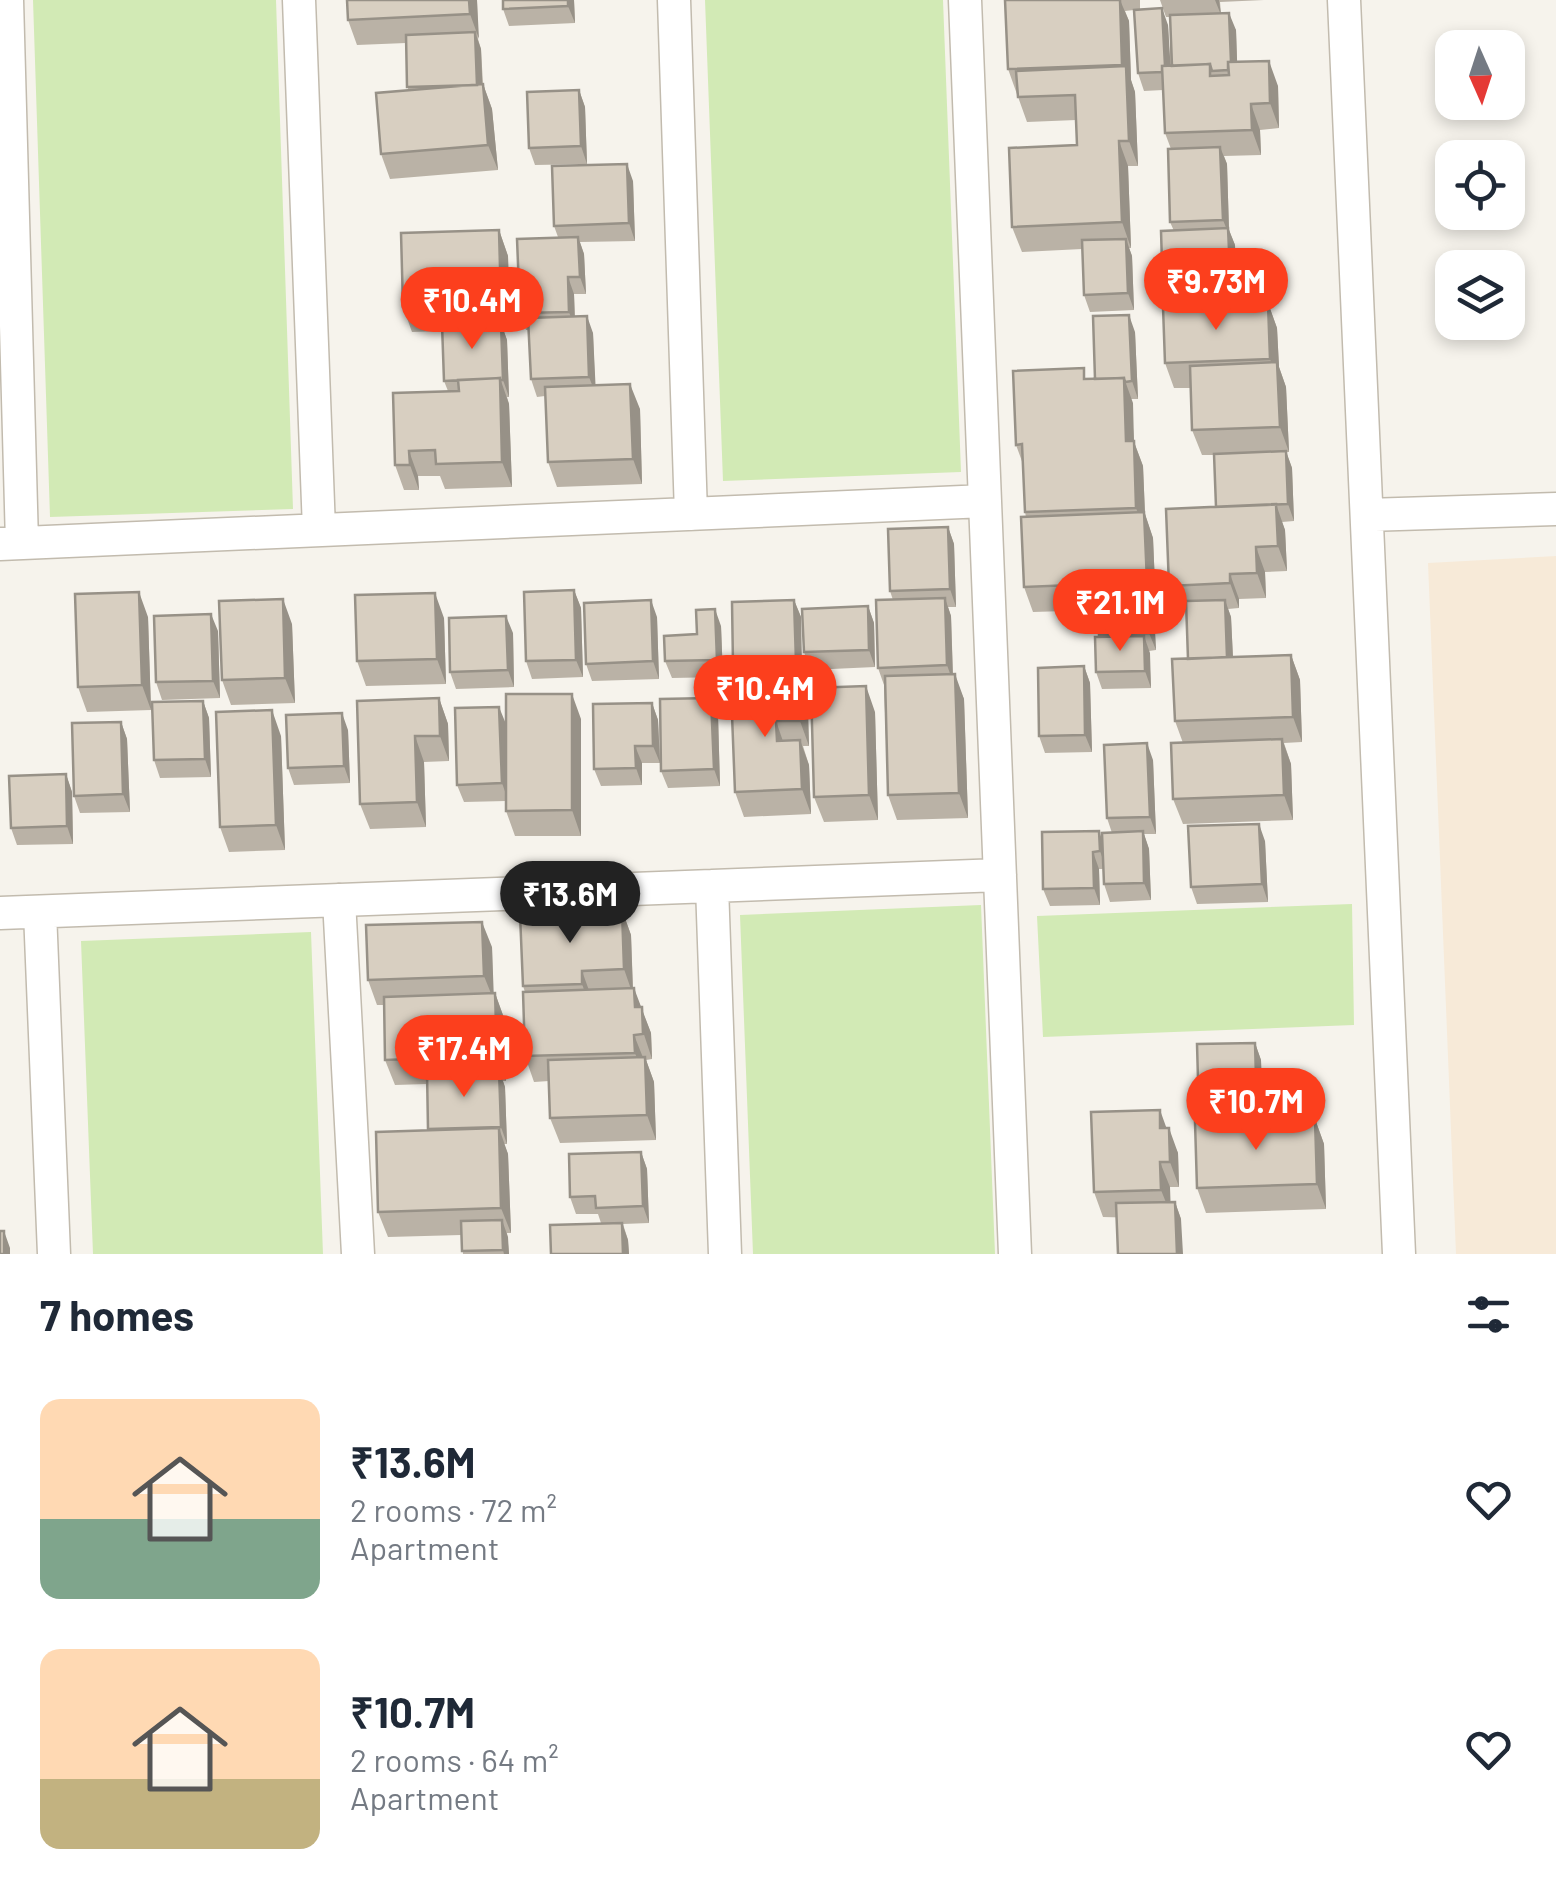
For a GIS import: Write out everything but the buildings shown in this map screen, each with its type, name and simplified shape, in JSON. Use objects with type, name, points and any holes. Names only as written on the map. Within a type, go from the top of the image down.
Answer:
[{"type":"street","points":[[7,0],[11,544],[985,502]]},
{"type":"street","points":[[299,0],[318,530]]},
{"type":"street","points":[[674,0],[691,514]]},
{"type":"street","points":[[964,0],[1015,1254]]},
{"type":"street","points":[[1344,0],[1399,1254]]},
{"type":"street","points":[[1367,515],[1556,509]]},
{"type":"street","points":[[0,913],[1000,874]]},
{"type":"street","points":[[712,886],[725,1254]]},
{"type":"street","points":[[339,900],[358,1254]]},
{"type":"street","points":[[40,912],[54,1254]]},
{"type":"shaded area","points":[[1556,556],[1556,1254],[1456,1254],[1428,563]]},
{"type":"green space","points":[[33,0],[276,0],[293,509],[50,517]]},
{"type":"green space","points":[[705,0],[943,0],[961,472],[723,481]]},
{"type":"green space","points":[[1352,904],[1354,1025],[1043,1037],[1037,916]]},
{"type":"green space","points":[[981,905],[995,1254],[753,1254],[740,915]]},
{"type":"green space","points":[[311,932],[323,1254],[93,1254],[81,941]]}]
